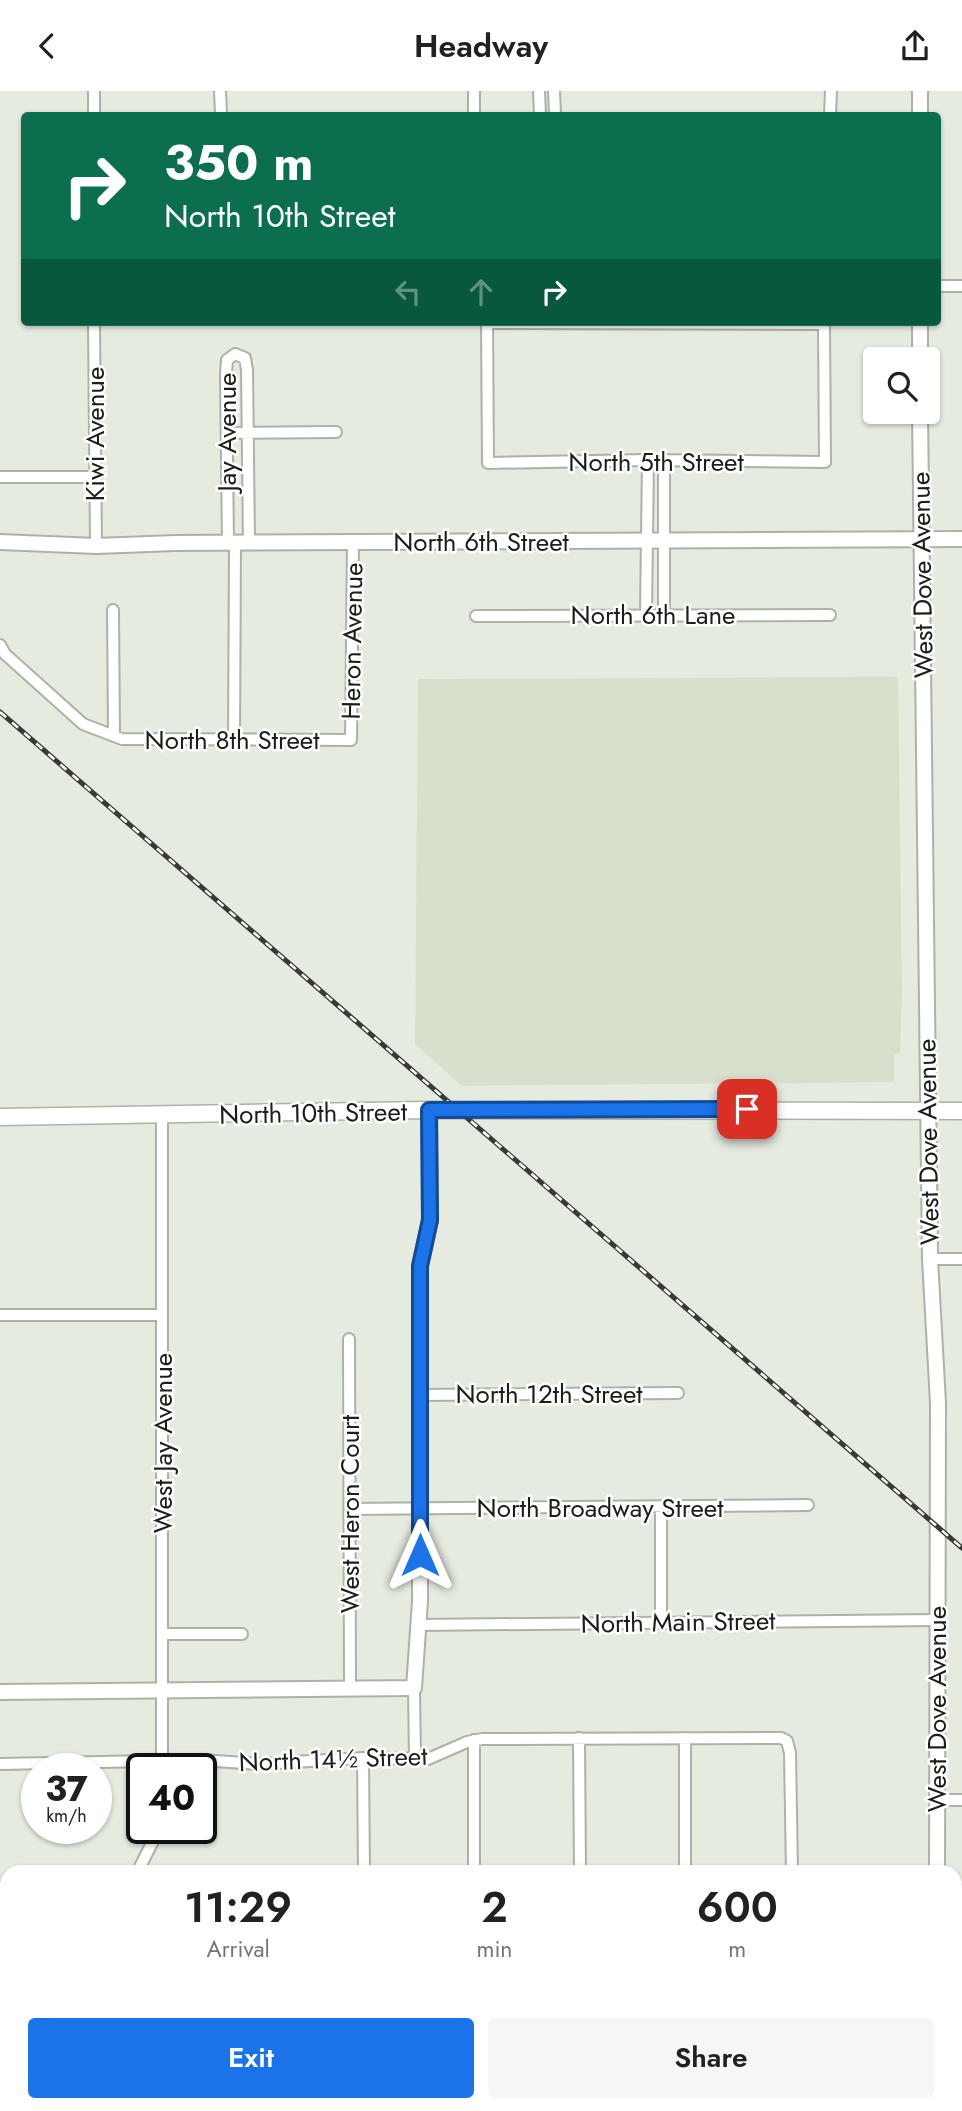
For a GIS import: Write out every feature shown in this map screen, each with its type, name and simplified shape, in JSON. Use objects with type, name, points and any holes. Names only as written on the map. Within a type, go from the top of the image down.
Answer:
[{"type":"main road","name":"North 10th Street","points":[[0,1117],[429,1110],[962,1111]]},
{"type":"street","points":[[93,91],[94,112]]},
{"type":"street","points":[[220,91],[221,112]]},
{"type":"street","points":[[474,91],[474,112]]},
{"type":"street","points":[[539,91],[540,112]]},
{"type":"street","points":[[554,91],[555,112]]},
{"type":"street","points":[[830,112],[831,91]]},
{"type":"street","points":[[920,91],[920,112]]},
{"type":"street","points":[[941,286],[962,286]]},
{"type":"street","name":"Kiwi Avenue","points":[[94,326],[96,547]]},
{"type":"street","name":"North 5th Street","points":[[487,326],[488,463],[648,460],[825,462],[824,326]]},
{"type":"street","points":[[919,326],[920,347]]},
{"type":"street","name":"Jay Avenue","points":[[234,740],[237,543],[248,433],[246,364],[245,358],[235,354],[230,356],[226,366],[227,433],[237,543]]},
{"type":"street","name":"West Dove Avenue","points":[[920,424],[930,1259],[938,1403],[937,1865]]},
{"type":"street","points":[[227,433],[336,432]]},
{"type":"street","points":[[646,615],[648,460]]},
{"type":"street","points":[[664,460],[664,615]]},
{"type":"street","points":[[0,477],[95,477]]},
{"type":"street","name":"North 6th Street","points":[[0,542],[96,547],[237,543],[962,539]]},
{"type":"street","name":"Heron Avenue","points":[[351,740],[353,542]]},
{"type":"street","points":[[113,610],[114,736]]},
{"type":"street","name":"North 6th Lane","points":[[476,617],[830,615]]},
{"type":"street","name":"North 8th Street","points":[[0,645],[5,655],[83,724],[114,736],[136,740],[351,740]]},
{"type":"street","points":[[415,1759],[414,1688],[419,1625],[421,1509],[420,1266],[430,1220],[429,1110]]},
{"type":"street","name":"West Jay Avenue","points":[[162,1116],[162,1753]]},
{"type":"street","points":[[930,1259],[962,1259]]},
{"type":"street","points":[[0,1315],[162,1315]]},
{"type":"street","name":"West Heron Court","points":[[349,1339],[350,1688]]},
{"type":"street","name":"North 12th Street","points":[[420,1395],[678,1393]]},
{"type":"street","name":"North Broadway Street","points":[[350,1509],[661,1509],[808,1505]]},
{"type":"street","points":[[661,1509],[661,1622]]},
{"type":"street","name":"North Main Street","points":[[419,1625],[937,1620]]},
{"type":"street","points":[[163,1634],[242,1634]]},
{"type":"street","points":[[0,1692],[414,1688]]},
{"type":"street","points":[[579,1738],[580,1865]]},
{"type":"street","points":[[685,1738],[685,1865]]},
{"type":"street","name":"North 14½ Street","points":[[217,1765],[438,1757],[474,1740],[685,1738],[787,1741],[790,1753],[792,1865]]},
{"type":"street","points":[[474,1740],[474,1865]]},
{"type":"street","points":[[363,1758],[363,1865]]},
{"type":"street","name":"North 14½ Street","points":[[0,1764],[126,1765]]},
{"type":"street","points":[[937,1800],[962,1800]]},
{"type":"street","points":[[141,1865],[152,1844]]},
{"type":"shaded area","points":[[898,677],[902,992],[900,1053],[894,1055],[894,1082],[462,1086],[415,1044],[418,679]]},
{"type":"railway","points":[[0,712],[962,1548]]},
{"type":"route","points":[[420,1555],[420,1266],[430,1220],[429,1110],[747,1109]]}]
